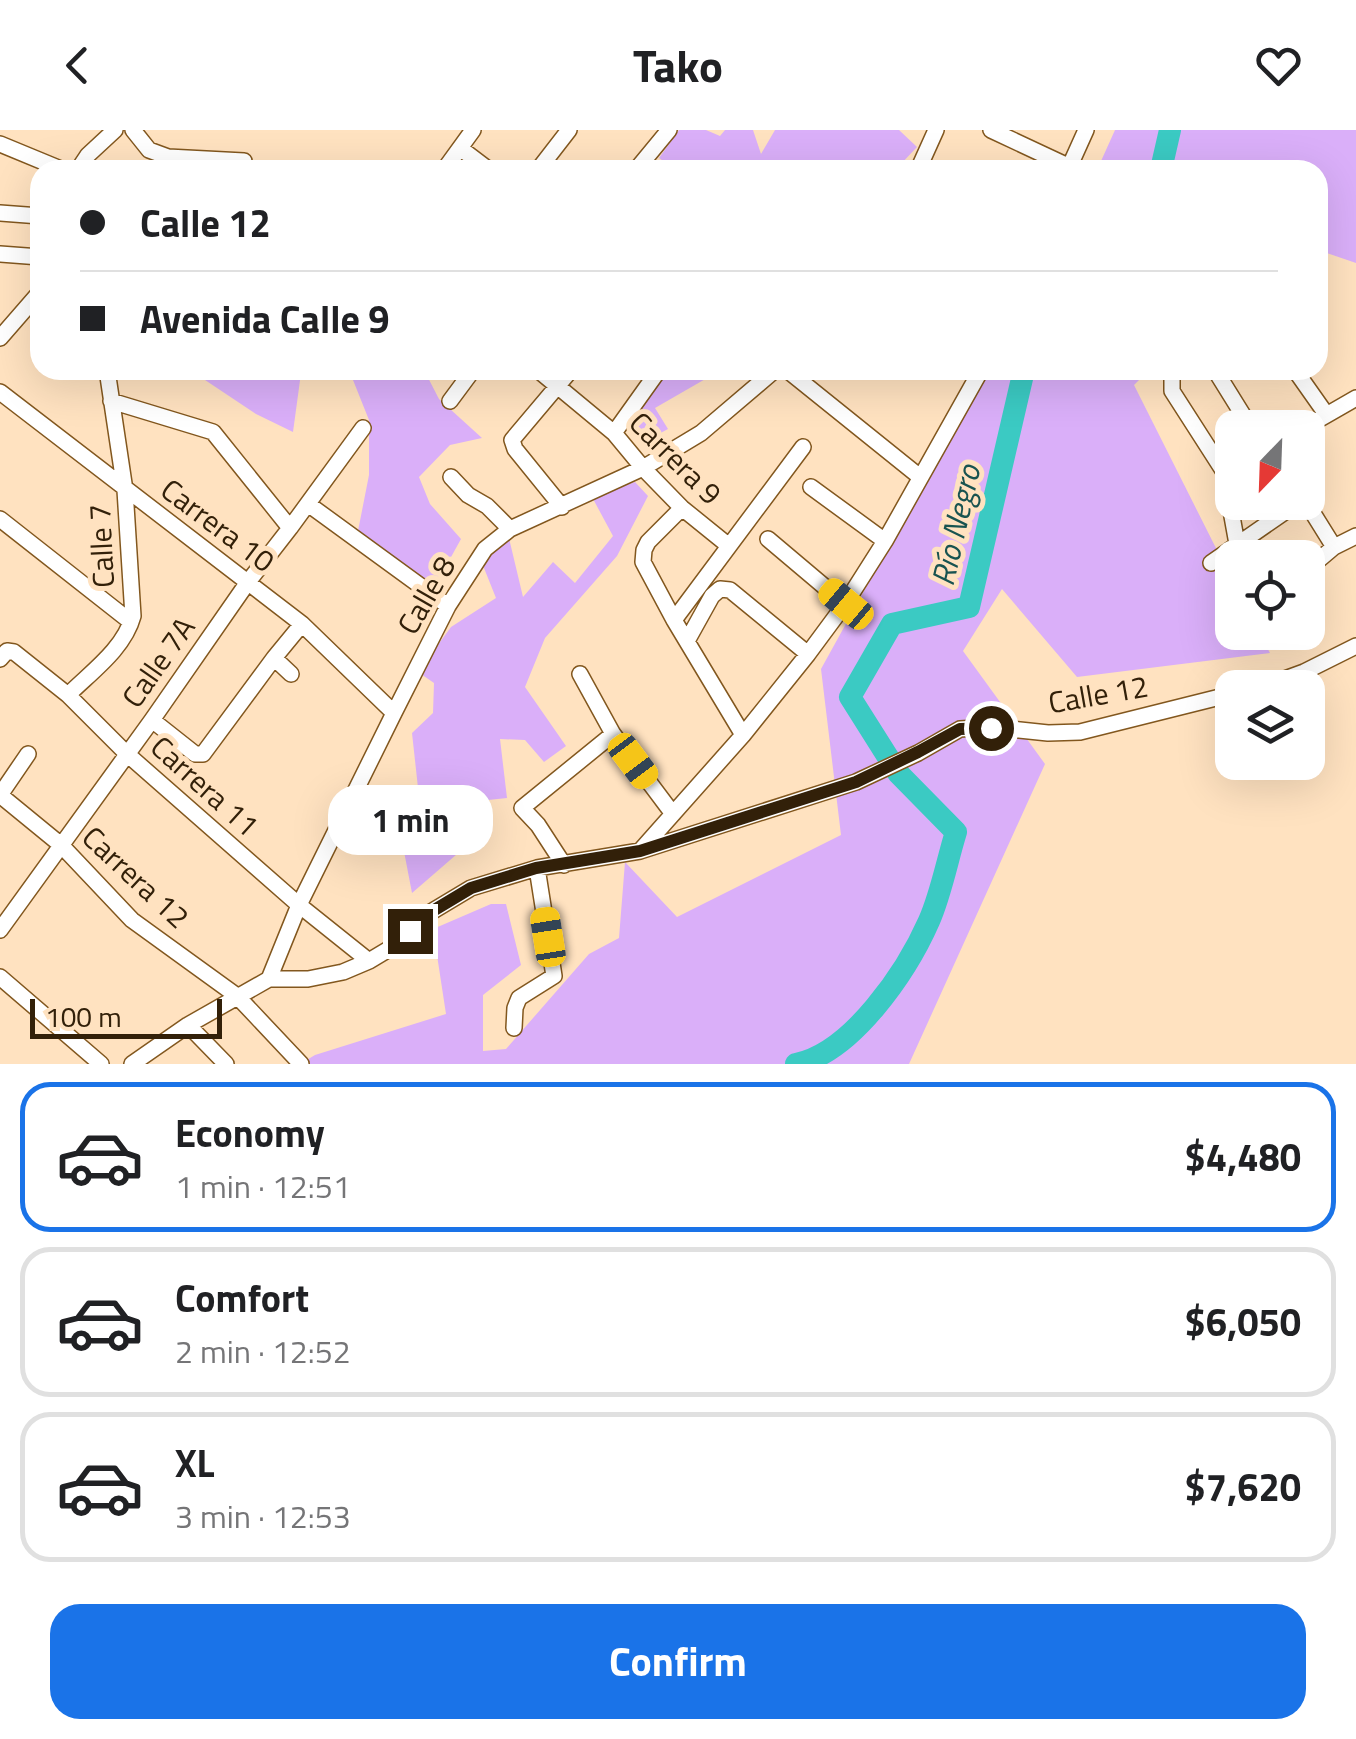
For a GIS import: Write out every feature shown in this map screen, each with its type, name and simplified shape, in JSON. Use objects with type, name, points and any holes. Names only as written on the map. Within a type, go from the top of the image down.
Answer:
[{"type":"street","points":[[84,160],[116,130]]},
{"type":"street","points":[[133,130],[149,150],[168,157],[225,160]]},
{"type":"street","points":[[451,160],[473,130]]},
{"type":"street","points":[[546,160],[570,130]]},
{"type":"street","points":[[644,160],[669,130]]},
{"type":"street","points":[[922,160],[936,130]]},
{"type":"street","points":[[991,130],[1053,160]]},
{"type":"street","points":[[1073,160],[1086,130]]},
{"type":"street","points":[[0,144],[38,160]]},
{"type":"street","points":[[460,148],[476,160]]},
{"type":"street","points":[[0,213],[30,215]]},
{"type":"street","points":[[0,271],[6,254]]},
{"type":"street","points":[[0,338],[30,304]]},
{"type":"street","name":"Calle 7","points":[[68,695],[120,642],[132,616],[125,490],[108,380]]},
{"type":"street","points":[[450,401],[466,380]]},
{"type":"street","name":"Carrera 9","points":[[550,380],[614,433],[682,508],[728,546]]},
{"type":"street","points":[[562,380],[512,440],[562,507]]},
{"type":"street","points":[[614,433],[652,380]]},
{"type":"street","name":"Calle 8","points":[[268,979],[298,906],[394,712],[448,606],[485,549],[510,529],[643,468],[701,434],[763,380]]},
{"type":"street","points":[[800,380],[920,478]]},
{"type":"street","points":[[640,851],[743,735],[846,604],[975,380]]},
{"type":"street","points":[[1172,380],[1172,391],[1215,452]]},
{"type":"street","points":[[1221,380],[1240,410]]},
{"type":"street","points":[[1302,380],[1326,414],[1356,398]]},
{"type":"street","name":"Carrera 10","points":[[0,392],[302,624],[394,712]]},
{"type":"street","points":[[111,401],[213,432],[290,528]]},
{"type":"street","name":"Calle 7A","points":[[0,930],[363,428]]},
{"type":"street","points":[[674,620],[803,447]]},
{"type":"street","points":[[451,477],[468,496],[487,506],[510,529]]},
{"type":"street","points":[[811,487],[884,542]]},
{"type":"street","points":[[308,504],[448,606]]},
{"type":"street","points":[[682,508],[648,542],[643,562],[743,735]]},
{"type":"street","points":[[0,519],[131,622]]},
{"type":"street","points":[[1242,540],[1274,520]]},
{"type":"street","points":[[1315,520],[1334,548]]},
{"type":"street","points":[[1325,555],[1356,536]]},
{"type":"street","points":[[768,539],[846,604]]},
{"type":"street","points":[[1211,563],[1215,560]]},
{"type":"street","points":[[686,640],[712,596],[720,590],[730,590],[808,654]]},
{"type":"street","points":[[152,720],[195,754],[203,754],[302,624]]},
{"type":"street","points":[[1308,670],[1356,646]]},
{"type":"street","name":"Carrera 11","points":[[3,655],[14,652],[68,695],[127,754],[298,906],[369,961]]},
{"type":"street","points":[[274,658],[291,674]]},
{"type":"street","points":[[580,674],[613,734],[673,814]]},
{"type":"street","name":"Calle 12","points":[[268,979],[308,979],[343,972],[389,949],[431,912],[471,888],[536,868],[640,851],[856,782],[960,729],[1080,732],[1215,698]]},
{"type":"street","points":[[564,865],[522,808],[613,734]]},
{"type":"street","points":[[0,795],[28,754]]},
{"type":"street","name":"Carrera 12","points":[[0,795],[61,845],[132,920],[238,996],[300,1064]]},
{"type":"street","points":[[514,1028],[518,998],[554,976],[536,868]]},
{"type":"street","points":[[0,977],[101,1064]]},
{"type":"street","points":[[132,1064],[188,1025],[268,979]]},
{"type":"street","points":[[188,1025],[226,1064]]},
{"type":"shaded area","points":[[679,130],[706,130],[720,136],[725,130],[753,130],[761,154],[775,130],[899,130],[917,147],[905,160],[659,158]]},
{"type":"shaded area","points":[[1115,130],[1356,130],[1356,263],[1328,253],[1328,160],[1102,160]]},
{"type":"shaded area","points":[[205,380],[300,380],[293,432],[256,414]]},
{"type":"shaded area","points":[[353,380],[429,380],[439,399],[482,438],[450,445],[419,477],[430,504],[461,539],[435,586],[358,531],[369,475],[369,420]]},
{"type":"shaded area","points":[[656,380],[704,380],[655,408],[668,429],[642,443],[623,423]]},
{"type":"shaded area","points":[[980,380],[1139,380],[1134,385],[1215,546],[1215,650],[1270,653],[1077,677],[1002,589],[963,651],[1045,764],[909,1064],[300,1064],[315,1055],[446,1014],[433,929],[491,904],[506,904],[521,965],[483,995],[483,1051],[506,1049],[589,954],[619,938],[625,862],[677,917],[841,835],[821,669]]},
{"type":"shaded area","points":[[635,482],[648,496],[617,556],[545,638],[525,687],[566,746],[544,762],[525,740],[500,739],[507,798],[469,802],[464,848],[412,893],[402,841],[420,806],[412,733],[433,713],[434,683],[418,672],[451,627],[496,598],[482,563],[508,534],[523,597],[553,562],[575,583],[613,536],[592,497]]},
{"type":"waterway","name":"Río Negro","points":[[1163,160],[1170,130]]},
{"type":"waterway","name":"Río Negro","points":[[796,1064],[837,1044],[875,1007],[907,963],[937,900],[956,832],[898,773],[850,697],[892,624],[969,607],[1022,380]]},
{"type":"route","points":[[410,931],[431,912],[471,888],[536,868],[640,851],[856,782],[960,729],[991,728]]}]
